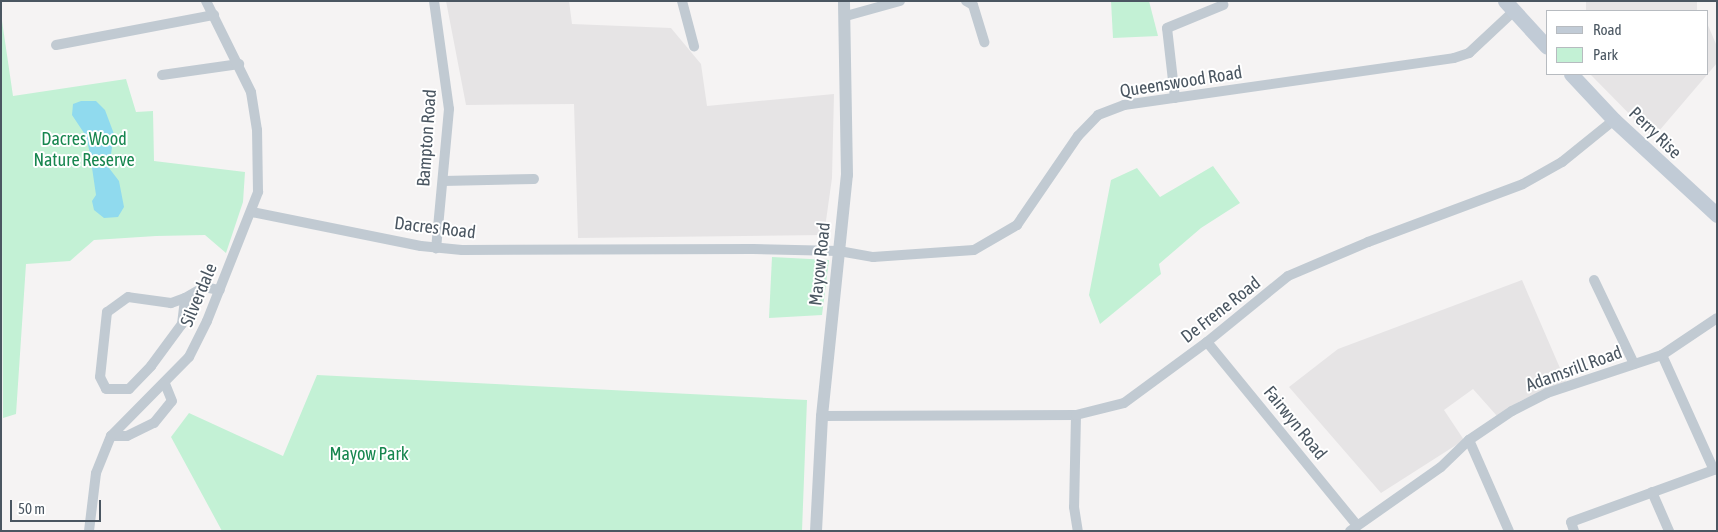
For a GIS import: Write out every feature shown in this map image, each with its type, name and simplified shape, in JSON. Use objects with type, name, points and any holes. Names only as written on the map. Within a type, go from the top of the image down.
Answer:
[{"type":"main road","points":[[1510,6],[1546,46]]},
{"type":"main road","name":"Perry Rise","points":[[1572,75],[1614,120],[1717,215]]},
{"type":"street","points":[[206,1],[239,64],[255,106],[258,192],[252,212]]},
{"type":"street","name":"Bampton Road","points":[[434,1],[449,90],[436,248]]},
{"type":"street","points":[[682,1],[694,46]]},
{"type":"street","name":"Mayow Road","points":[[816,531],[822,416],[847,175],[846,16],[844,1]]},
{"type":"street","points":[[846,16],[900,1]]},
{"type":"street","points":[[966,1],[974,5],[984,42]]},
{"type":"street","points":[[1175,98],[1167,28],[1223,6]]},
{"type":"street","name":"Queenswood Road","points":[[839,252],[873,256],[974,250],[1017,225],[1078,136],[1098,115],[1124,105],[1454,58],[1469,53],[1510,6]]},
{"type":"street","points":[[56,45],[214,15]]},
{"type":"street","points":[[162,75],[239,64]]},
{"type":"street","name":"De Frene Road","points":[[822,416],[1076,414],[1124,403],[1207,342],[1288,276],[1368,242],[1523,184],[1562,162],[1614,120]]},
{"type":"street","points":[[443,181],[534,180]]},
{"type":"street","name":"Dacres Road","points":[[252,212],[436,248],[839,252]]},
{"type":"street","name":"Silverdale","points":[[89,531],[96,473],[111,436],[165,384],[189,357],[220,290],[252,212]]},
{"type":"street","points":[[1594,280],[1634,364]]},
{"type":"street","points":[[185,298],[182,324],[151,366],[129,389],[106,389],[100,377],[106,312],[128,297],[171,303],[185,298],[204,287],[220,290]]},
{"type":"street","name":"Adamsrill Road","points":[[1353,528],[1441,467],[1469,440],[1547,393],[1662,355],[1717,318]]},
{"type":"street","name":"Fairwyn Road","points":[[1207,342],[1353,528]]},
{"type":"street","points":[[1574,531],[1571,522],[1715,469],[1662,355]]},
{"type":"street","points":[[111,436],[127,436],[154,423],[172,401],[165,384]]},
{"type":"street","points":[[1076,414],[1074,507],[1078,531]]},
{"type":"street","points":[[1469,440],[1509,531]]},
{"type":"street","points":[[1652,492],[1670,531]]},
{"type":"shaded area","points":[[446,1],[569,1],[572,24],[671,28],[701,64],[707,106],[834,94],[832,178],[824,235],[578,238],[574,104],[466,105]]},
{"type":"shaded area","points":[[1586,1],[1697,1],[1697,10],[1586,10]]},
{"type":"shaded area","points":[[1708,25],[1716,44],[1717,63],[1708,74]]},
{"type":"shaded area","points":[[1591,75],[1707,75],[1653,138]]},
{"type":"shaded area","points":[[1522,280],[1566,382],[1520,401],[1497,416],[1473,389],[1444,410],[1464,440],[1381,493],[1289,387],[1338,349]]},
{"type":"green space","points":[[1111,1],[1149,1],[1158,36],[1113,38]]},
{"type":"green space","name":"Dacres Wood Nature Reserve","points":[[1,14],[13,96],[126,79],[136,112],[153,111],[154,161],[245,172],[243,202],[226,253],[205,235],[156,236],[94,240],[70,261],[26,264],[16,414],[3,418]]},
{"type":"green space","points":[[1213,166],[1240,203],[1201,228],[1159,264],[1161,274],[1100,324],[1089,295],[1111,180],[1137,168],[1160,197]]},
{"type":"green space","points":[[772,257],[829,260],[822,315],[769,318]]},
{"type":"green space","name":"Mayow Park","points":[[317,375],[807,400],[802,531],[222,531],[171,437],[189,413],[283,456]]},
{"type":"water","points":[[81,101],[96,101],[105,110],[114,134],[109,168],[119,181],[124,207],[118,217],[104,218],[94,210],[92,201],[96,195],[86,136],[72,115],[73,104]]}]
